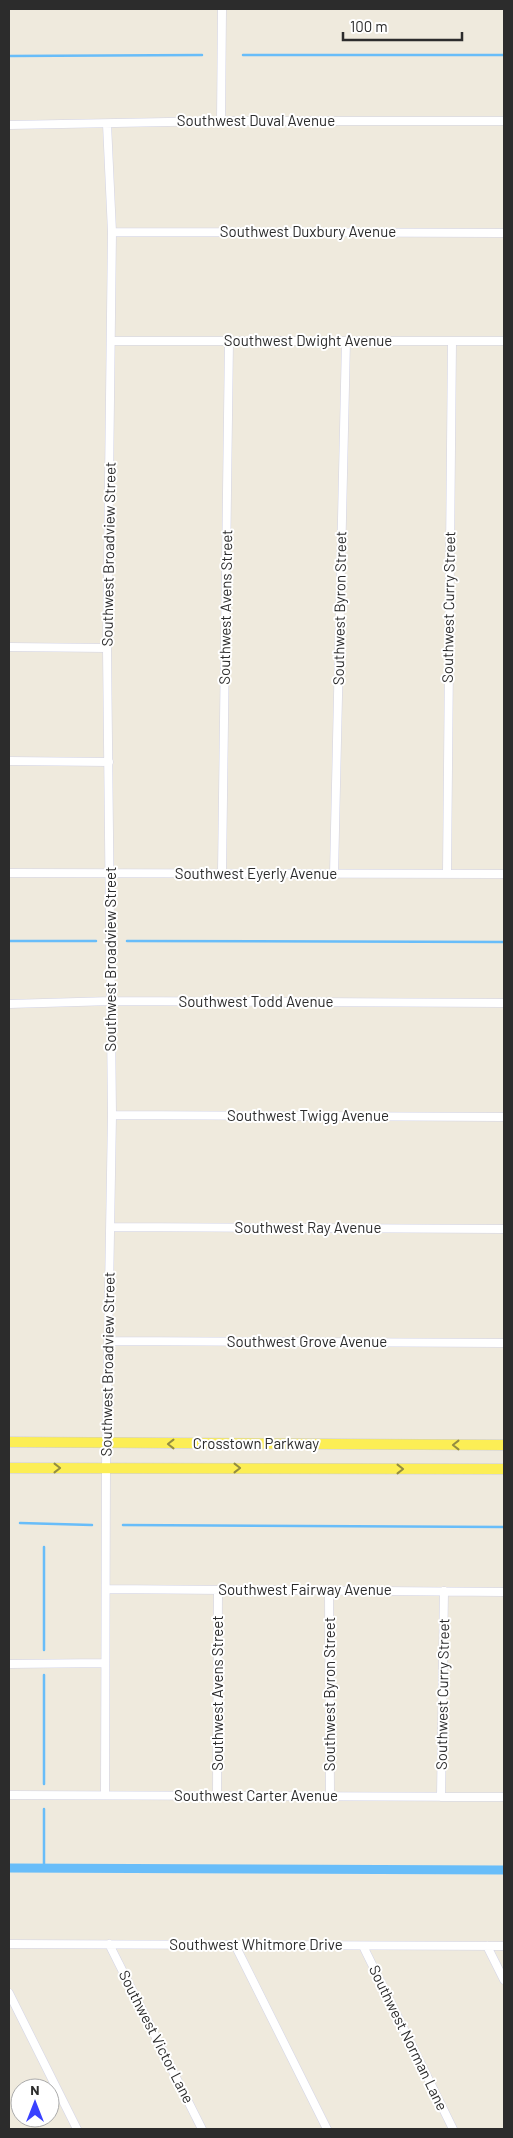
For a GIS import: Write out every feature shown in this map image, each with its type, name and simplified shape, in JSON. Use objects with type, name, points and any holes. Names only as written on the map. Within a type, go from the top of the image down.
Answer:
[{"type":"main road","name":"Crosstown Parkway","points":[[9,1442],[504,1445]]},
{"type":"main road","name":"Crosstown Parkway","points":[[9,1468],[504,1469]]},
{"type":"street","points":[[221,121],[222,9]]},
{"type":"street","name":"Southwest Duval Avenue","points":[[9,125],[221,121],[504,121]]},
{"type":"street","name":"Southwest Broadview Street","points":[[105,1795],[106,1443],[112,1115],[108,648],[112,232],[108,124]]},
{"type":"street","name":"Southwest Duxbury Avenue","points":[[112,232],[504,233]]},
{"type":"street","name":"Southwest Dwight Avenue","points":[[111,341],[504,341]]},
{"type":"street","name":"Southwest Avens Street","points":[[222,873],[229,341]]},
{"type":"street","name":"Southwest Byron Street","points":[[334,874],[346,341]]},
{"type":"street","name":"Southwest Curry Street","points":[[447,873],[452,341]]},
{"type":"street","points":[[9,647],[108,648]]},
{"type":"street","points":[[9,761],[109,762]]},
{"type":"street","name":"Southwest Eyerly Avenue","points":[[9,873],[504,874]]},
{"type":"street","name":"Southwest Todd Avenue","points":[[9,1004],[112,1001],[504,1003]]},
{"type":"street","name":"Southwest Twigg Avenue","points":[[112,1115],[504,1117]]},
{"type":"street","name":"Southwest Ray Avenue","points":[[111,1227],[504,1229]]},
{"type":"street","name":"Southwest Grove Avenue","points":[[109,1340],[504,1343]]},
{"type":"street","name":"Southwest Fairway Avenue","points":[[106,1589],[504,1592]]},
{"type":"street","name":"Southwest Avens Street","points":[[218,1590],[218,1796]]},
{"type":"street","name":"Southwest Byron Street","points":[[329,1590],[330,1797]]},
{"type":"street","name":"Southwest Curry Street","points":[[441,1797],[444,1591]]},
{"type":"street","points":[[9,1664],[105,1663]]},
{"type":"street","name":"Southwest Carter Avenue","points":[[9,1795],[504,1797]]},
{"type":"street","name":"Southwest Whitmore Drive","points":[[9,1944],[504,1946]]},
{"type":"street","name":"Southwest Victor Lane","points":[[109,1944],[202,2129]]},
{"type":"street","points":[[235,1945],[327,2129]]},
{"type":"street","name":"Southwest Norman Lane","points":[[363,1946],[453,2129]]},
{"type":"street","points":[[487,1946],[504,1980]]},
{"type":"street","points":[[9,1993],[77,2129]]},
{"type":"waterway","points":[[9,56],[202,55]]},
{"type":"waterway","points":[[243,55],[504,55]]},
{"type":"waterway","points":[[9,941],[96,941]]},
{"type":"waterway","points":[[127,941],[504,942]]},
{"type":"waterway","points":[[20,1523],[92,1525]]},
{"type":"waterway","points":[[123,1525],[504,1527]]},
{"type":"waterway","points":[[44,1547],[44,1650]]},
{"type":"waterway","points":[[44,1675],[44,1784]]},
{"type":"waterway","points":[[44,1809],[44,1868]]},
{"type":"waterway","points":[[9,1868],[504,1870]]}]
